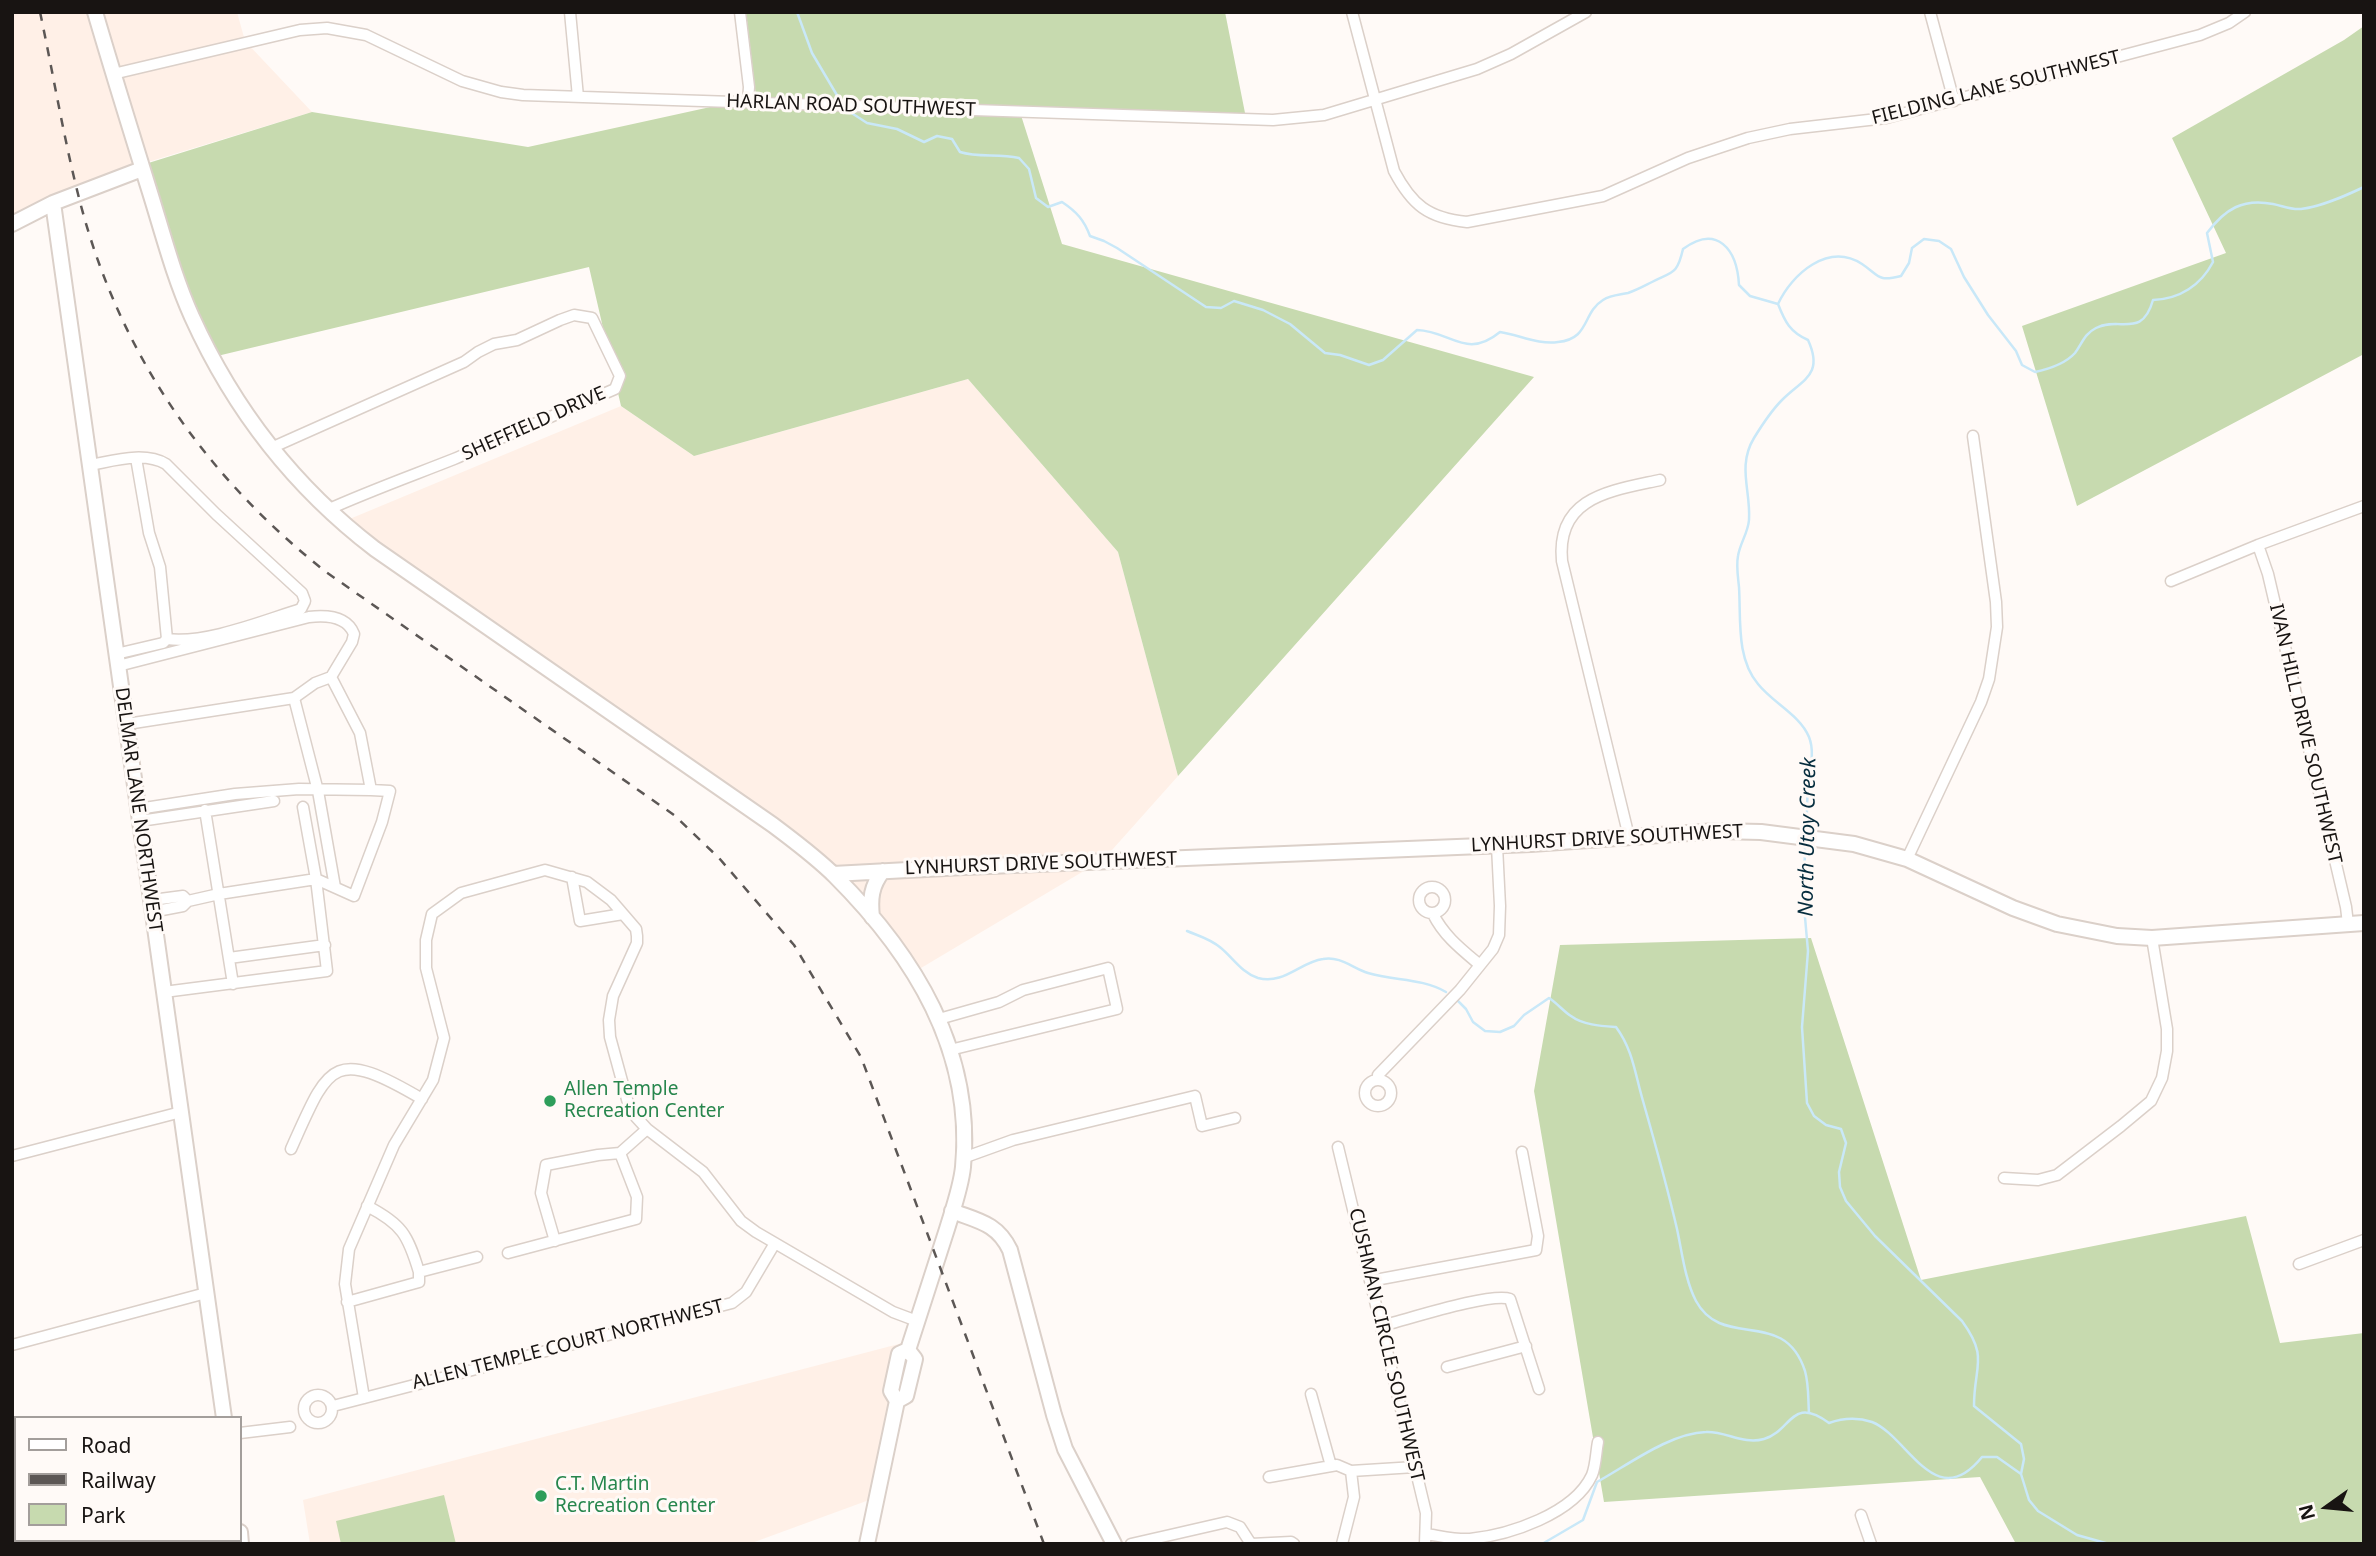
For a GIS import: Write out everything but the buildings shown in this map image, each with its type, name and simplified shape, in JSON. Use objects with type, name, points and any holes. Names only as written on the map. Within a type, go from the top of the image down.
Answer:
[{"type":"street","points":[[95,12],[177,279],[192,316],[240,407],[271,448],[310,494],[375,549],[773,825],[833,874],[872,917],[915,975],[939,1019],[960,1086],[964,1128],[963,1170],[908,1350],[899,1354],[891,1391],[897,1401],[867,1544]]},
{"type":"street","points":[[570,12],[578,97]]},
{"type":"street","points":[[740,12],[749,87],[748,102]]},
{"type":"street","name":"FIELDING LANE SOUTHWEST","points":[[1352,12],[1394,171],[1406,192],[1418,205],[1449,220],[1467,222],[1603,196],[1688,158],[1748,138],[1790,128],[1886,118],[1954,102],[2200,35],[2229,23],[2245,12]]},
{"type":"street","name":"HARLAN ROAD SOUTHWEST","points":[[113,75],[300,30],[327,28],[366,35],[462,80],[501,92],[578,97],[1273,120],[1324,115],[1488,64],[1586,12]]},
{"type":"street","points":[[1930,12],[1954,102]]},
{"type":"street","points":[[12,224],[53,203],[142,169]]},
{"type":"street","name":"DELMAR LANE NORTHWEST","points":[[53,203],[224,1416]]},
{"type":"street","name":"SHEFFIELD DRIVE","points":[[271,448],[464,362],[495,344],[517,340],[574,315],[592,318],[620,376],[615,389],[327,510]]},
{"type":"street","points":[[1908,859],[1981,702],[1994,655],[1996,602],[1973,436]]},
{"type":"street","points":[[90,465],[135,458],[158,459],[166,464],[302,593],[305,601],[301,610],[224,632],[181,641],[167,639]]},
{"type":"street","points":[[135,458],[149,533],[160,567],[167,639]]},
{"type":"street","points":[[1629,837],[1562,561],[1561,547],[1567,523],[1583,503],[1621,489],[1660,480]]},
{"type":"street","points":[[2171,581],[2364,506]]},
{"type":"street","name":"IVAN HILL DRIVE SOUTHWEST","points":[[2258,545],[2268,574],[2348,924]]},
{"type":"street","points":[[117,660],[321,616],[346,622],[354,634],[331,677],[315,683],[294,698],[127,724]]},
{"type":"street","points":[[117,660],[163,643],[167,639]]},
{"type":"street","points":[[331,677],[360,733],[371,790]]},
{"type":"street","points":[[294,698],[318,791],[335,887]]},
{"type":"street","points":[[139,815],[235,794],[299,789],[390,790],[354,896],[316,879],[188,901],[183,896],[160,899],[152,906]]},
{"type":"street","points":[[139,815],[274,801]]},
{"type":"street","points":[[164,992],[327,971],[316,879],[303,807]]},
{"type":"street","points":[[205,810],[233,984]]},
{"type":"street","name":"LYNHURST DRIVE SOUTHWEST","points":[[833,874],[1497,846],[1717,831],[1761,832],[1854,844],[1908,859],[2013,908],[2057,924],[2107,934],[2152,938],[2364,923]]},
{"type":"street","points":[[1377,1080],[1378,1075],[1460,990],[1493,949],[1499,935],[1497,846]]},
{"type":"street","points":[[364,1398],[345,1284],[349,1249],[394,1146],[433,1080],[444,1038],[425,968],[426,940],[432,914],[461,893],[545,870],[587,882],[611,900],[636,929],[636,943],[613,996],[609,1020],[610,1037],[628,1103],[636,1117],[647,1129],[702,1172],[741,1221],[893,1312],[917,1321]]},
{"type":"street","points":[[872,917],[870,895],[883,871]]},
{"type":"street","points":[[572,877],[580,921],[622,914]]},
{"type":"street","points":[[1433,914],[1451,941],[1480,965]]},
{"type":"street","points":[[2004,1178],[2038,1180],[2057,1175],[2151,1101],[2162,1078],[2167,1051],[2167,1029],[2152,938]]},
{"type":"street","points":[[229,958],[325,945]]},
{"type":"street","points":[[939,1019],[999,1002],[1023,990],[1108,968],[1117,1009],[950,1050]]},
{"type":"street","points":[[291,1149],[317,1091],[329,1075],[345,1069],[361,1068],[422,1100]]},
{"type":"street","points":[[963,1158],[1013,1140],[1195,1096],[1202,1126],[1235,1118]]},
{"type":"street","points":[[12,1156],[181,1112]]},
{"type":"street","points":[[555,1241],[541,1193],[546,1165],[620,1153],[647,1129]]},
{"type":"street","name":"CUSHMAN CIRCLE SOUTHWEST","points":[[1338,1147],[1426,1513],[1426,1539]]},
{"type":"street","points":[[1370,1281],[1536,1250],[1538,1236],[1522,1152]]},
{"type":"street","points":[[508,1254],[636,1219],[637,1197],[620,1153]]},
{"type":"street","points":[[347,1302],[419,1282],[412,1248],[401,1228],[385,1215],[367,1206]]},
{"type":"street","points":[[952,1211],[995,1228],[1010,1250],[1061,1438],[1114,1544]]},
{"type":"street","points":[[2299,1264],[2364,1240]]},
{"type":"street","name":"ALLEN TEMPLE COURT NORTHWEST","points":[[332,1406],[732,1303],[746,1292],[775,1243]]},
{"type":"street","points":[[419,1272],[477,1257]]},
{"type":"street","points":[[12,1345],[206,1293]]},
{"type":"street","points":[[1381,1326],[1503,1296],[1510,1299],[1539,1389]]},
{"type":"street","points":[[1447,1367],[1526,1346]]},
{"type":"street","points":[[1311,1394],[1331,1466]]},
{"type":"street","points":[[242,1433],[290,1427]]},
{"type":"street","points":[[1426,1539],[1490,1536],[1544,1519],[1564,1507],[1591,1475],[1598,1442]]},
{"type":"street","points":[[1269,1477],[1337,1465],[1351,1471],[1415,1467]]},
{"type":"street","points":[[1342,1544],[1354,1497],[1351,1471]]},
{"type":"street","points":[[1861,1515],[1871,1544]]},
{"type":"street","points":[[1130,1544],[1227,1522],[1240,1527],[1251,1544],[1294,1544]]},
{"type":"shaded area","points":[[12,12],[237,12],[245,41],[312,112],[148,162],[12,227]]},
{"type":"shaded area","points":[[968,379],[1118,552],[1178,776],[1104,859],[921,968],[855,897],[791,837],[340,523],[621,406],[694,456]]},
{"type":"shaded area","points":[[914,1340],[880,1496],[749,1544],[310,1544],[303,1500]]},
{"type":"green space","points":[[746,12],[1225,12],[1246,118],[1019,109],[1062,244],[1534,377],[1178,776],[1118,552],[968,379],[694,456],[621,406],[589,267],[213,357],[142,165],[312,112],[528,147],[756,97]]},
{"type":"green space","points":[[2364,26],[2364,354],[2077,506],[2022,326],[2226,253],[2172,138]]},
{"type":"green space","points":[[1811,938],[1921,1280],[2246,1216],[2280,1343],[2364,1333],[2364,1544],[2016,1544],[1980,1477],[1604,1502],[1534,1091],[1560,945]]},
{"type":"green space","points":[[444,1495],[456,1544],[341,1544],[336,1521]]},
{"type":"waterway","points":[[797,12],[812,53],[841,102]]},
{"type":"waterway","points":[[847,110],[867,123],[897,129],[924,142],[937,136],[952,139],[960,152],[1019,158],[1029,169],[1036,198],[1048,207],[1062,202],[1079,217],[1090,236],[1117,248],[1206,307],[1221,308],[1234,301],[1263,310],[1290,324],[1325,353],[1369,365],[1383,360],[1417,330],[1468,344],[1488,340],[1500,332],[1544,342],[1568,340],[1581,331],[1596,305],[1669,274],[1679,264],[1683,249],[1706,239],[1723,244],[1729,251],[1739,285],[1750,296],[1778,304]]},
{"type":"waterway","name":"North Utoy Creek","points":[[1806,832],[1811,743],[1799,722],[1771,697],[1751,674],[1741,638],[1737,568],[1739,551],[1749,520],[1745,469],[1749,448],[1774,409],[1809,375],[1814,361],[1808,340],[1789,326],[1778,304],[1792,282],[1812,265],[1837,257],[1849,258],[1883,278],[1901,276],[1909,263],[1912,248],[1924,239],[1939,241],[1951,249],[1964,277],[1988,315],[2016,351],[2022,365],[2035,372],[2066,360],[2096,328],[2136,323],[2143,319],[2153,300],[2181,294],[2196,284],[2213,262],[2207,233],[2221,217],[2236,207],[2262,203],[2294,209],[2309,208],[2364,187]]},
{"type":"waterway","name":"North Utoy Creek","points":[[1805,843],[1804,906],[1808,951],[1802,1027],[1807,1103],[1814,1116],[1826,1125],[1841,1129],[1846,1143],[1839,1172],[1840,1187],[1846,1201],[1875,1236],[1962,1321],[1970,1334],[1978,1353],[1974,1406],[2021,1444],[2024,1459],[2021,1474],[2029,1500],[2038,1511],[2077,1535],[2109,1544]]},
{"type":"waterway","points":[[1187,931],[1217,945],[1242,969],[1258,978],[1284,976],[1315,961],[1329,959],[1378,976],[1427,984],[1446,992]]},
{"type":"waterway","points":[[1455,998],[1466,1009],[1473,1022],[1485,1031],[1500,1032],[1514,1026],[1524,1015],[1549,998],[1576,1019],[1616,1027],[1633,1062],[1692,1293],[1708,1316],[1721,1324],[1768,1333],[1783,1340],[1795,1351],[1805,1371],[1809,1413]]},
{"type":"waterway","points":[[1542,1544],[1583,1520],[1597,1482],[1664,1444],[1706,1432],[1749,1440],[1764,1439],[1799,1414],[1816,1415],[1829,1423],[1850,1419],[1872,1422],[1885,1430],[1936,1475],[1950,1478],[1965,1473],[1982,1457],[1997,1457],[2021,1474]]},
{"type":"railway","points":[[40,12],[78,194],[94,250],[115,304],[140,355],[203,450],[240,493],[281,534],[326,572],[674,815],[719,858],[794,945],[861,1057],[1044,1544]]},
{"type":"place","name":"Allen Temple Recreation Center","points":[[550,1101]]},
{"type":"place","name":"C.T. Martin Recreation Center","points":[[541,1496]]}]
